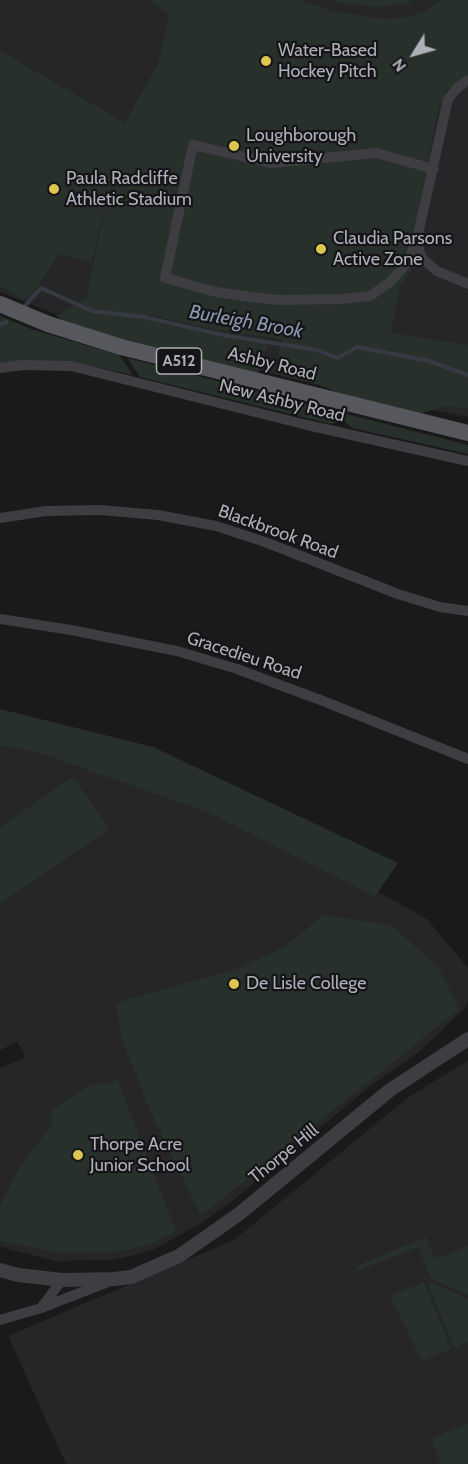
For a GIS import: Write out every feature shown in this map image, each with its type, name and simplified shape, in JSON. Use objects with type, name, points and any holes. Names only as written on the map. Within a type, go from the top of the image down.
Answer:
[{"type":"main road","name":"Ashby Road","points":[[2,305],[48,324],[121,347],[468,433]]},
{"type":"street","points":[[434,169],[376,153],[271,163],[193,145],[165,278],[216,292],[279,300],[370,296],[390,282],[408,262],[417,239],[434,169],[448,99],[468,80]]},
{"type":"street","points":[[417,239],[424,261],[437,271],[468,284]]},
{"type":"street","name":"New Ashby Road","points":[[0,368],[23,364],[49,364],[89,370],[308,425],[468,461]]},
{"type":"street","name":"Blackbrook Road","points":[[0,518],[46,511],[100,510],[158,515],[216,526],[265,542],[398,594],[440,607],[468,611]]},
{"type":"street","name":"Gracedieu Road","points":[[0,619],[71,630],[177,651],[237,669],[468,759]]},
{"type":"street","name":"Thorpe Hill","points":[[0,1270],[18,1275],[62,1280],[114,1279],[131,1277],[158,1266],[200,1242],[239,1214],[390,1090],[468,1039]]},
{"type":"street","name":"Thorpe Hill","points":[[0,1320],[41,1308],[114,1279]]},
{"type":"street","points":[[41,1308],[62,1280]]},
{"type":"shaded area","name":"Loughborough University","points":[[0,0],[468,0],[468,417],[377,399],[139,341],[76,322],[0,292]]},
{"type":"shaded area","name":"Loughborough University","points":[[148,0],[299,0],[332,11],[385,19],[407,17],[424,11],[441,0],[468,0],[468,74],[445,91],[437,115],[416,221],[419,260],[399,288],[391,333],[468,345],[468,409],[446,406],[414,415],[344,395],[317,384],[275,374],[282,339],[211,329],[147,314],[163,324],[269,341],[258,373],[74,327],[56,316],[86,299],[110,185],[91,263],[58,254],[26,301],[0,286],[0,51],[125,123],[158,64],[169,14]]},
{"type":"shaded area","points":[[329,0],[407,0],[414,3],[380,7]]},
{"type":"shaded area","points":[[0,316],[31,329],[119,355],[133,375],[73,362],[27,361],[0,365]]},
{"type":"shaded area","points":[[127,358],[468,445],[468,454],[352,428],[343,420],[331,424],[140,377]]},
{"type":"shaded area","points":[[0,709],[153,747],[398,863],[375,896],[210,813],[40,753],[0,745]]},
{"type":"shaded area","name":"De Lisle College","points":[[0,738],[125,775],[289,842],[427,919],[468,968],[468,1001],[464,1009],[419,1052],[369,1087],[232,1201],[203,1222],[153,1250],[113,1260],[55,1261],[0,1247],[0,1068],[26,1057],[17,1042],[0,1050]]},
{"type":"shaded area","points":[[73,777],[109,829],[0,904],[0,827]]},
{"type":"shaded area","points":[[324,915],[390,925],[437,965],[459,1009],[201,1216],[150,1110],[122,1039],[116,1003],[239,968],[284,947]]},
{"type":"shaded area","points":[[468,1060],[468,1464],[66,1464],[8,1336],[234,1240],[406,1099]]},
{"type":"shaded area","name":"Thorpe Acre Junior School","points":[[118,1081],[176,1231],[149,1245],[108,1253],[55,1252],[0,1241],[0,1206],[18,1170],[52,1124],[51,1111],[91,1084],[102,1085]]},
{"type":"shaded area","points":[[426,1237],[435,1259],[468,1246],[468,1295],[431,1278],[418,1247],[358,1271],[356,1266]]},
{"type":"shaded area","points":[[427,1281],[468,1299],[468,1342],[454,1348]]},
{"type":"shaded area","points":[[424,1282],[451,1349],[422,1361],[390,1296]]},
{"type":"shaded area","points":[[468,1423],[468,1464],[441,1464],[431,1439]]},
{"type":"waterway","name":"Burleigh Brook","points":[[24,307],[41,288],[92,311],[144,317],[223,335],[317,350],[338,358],[357,347],[429,361],[468,375]]},
{"type":"waterway","name":"Burleigh Brook","points":[[0,325],[6,322]]},
{"type":"place","name":"Water-Based Hockey Pitch","points":[[266,61]]},
{"type":"place","name":"Loughborough University","points":[[234,146]]},
{"type":"place","name":"Paula Radcliffe Athletic Stadium","points":[[54,189]]},
{"type":"place","name":"Claudia Parsons Active Zone","points":[[321,249]]},
{"type":"place","name":"De Lisle College","points":[[234,984]]},
{"type":"place","name":"Thorpe Acre Junior School","points":[[78,1155]]}]
